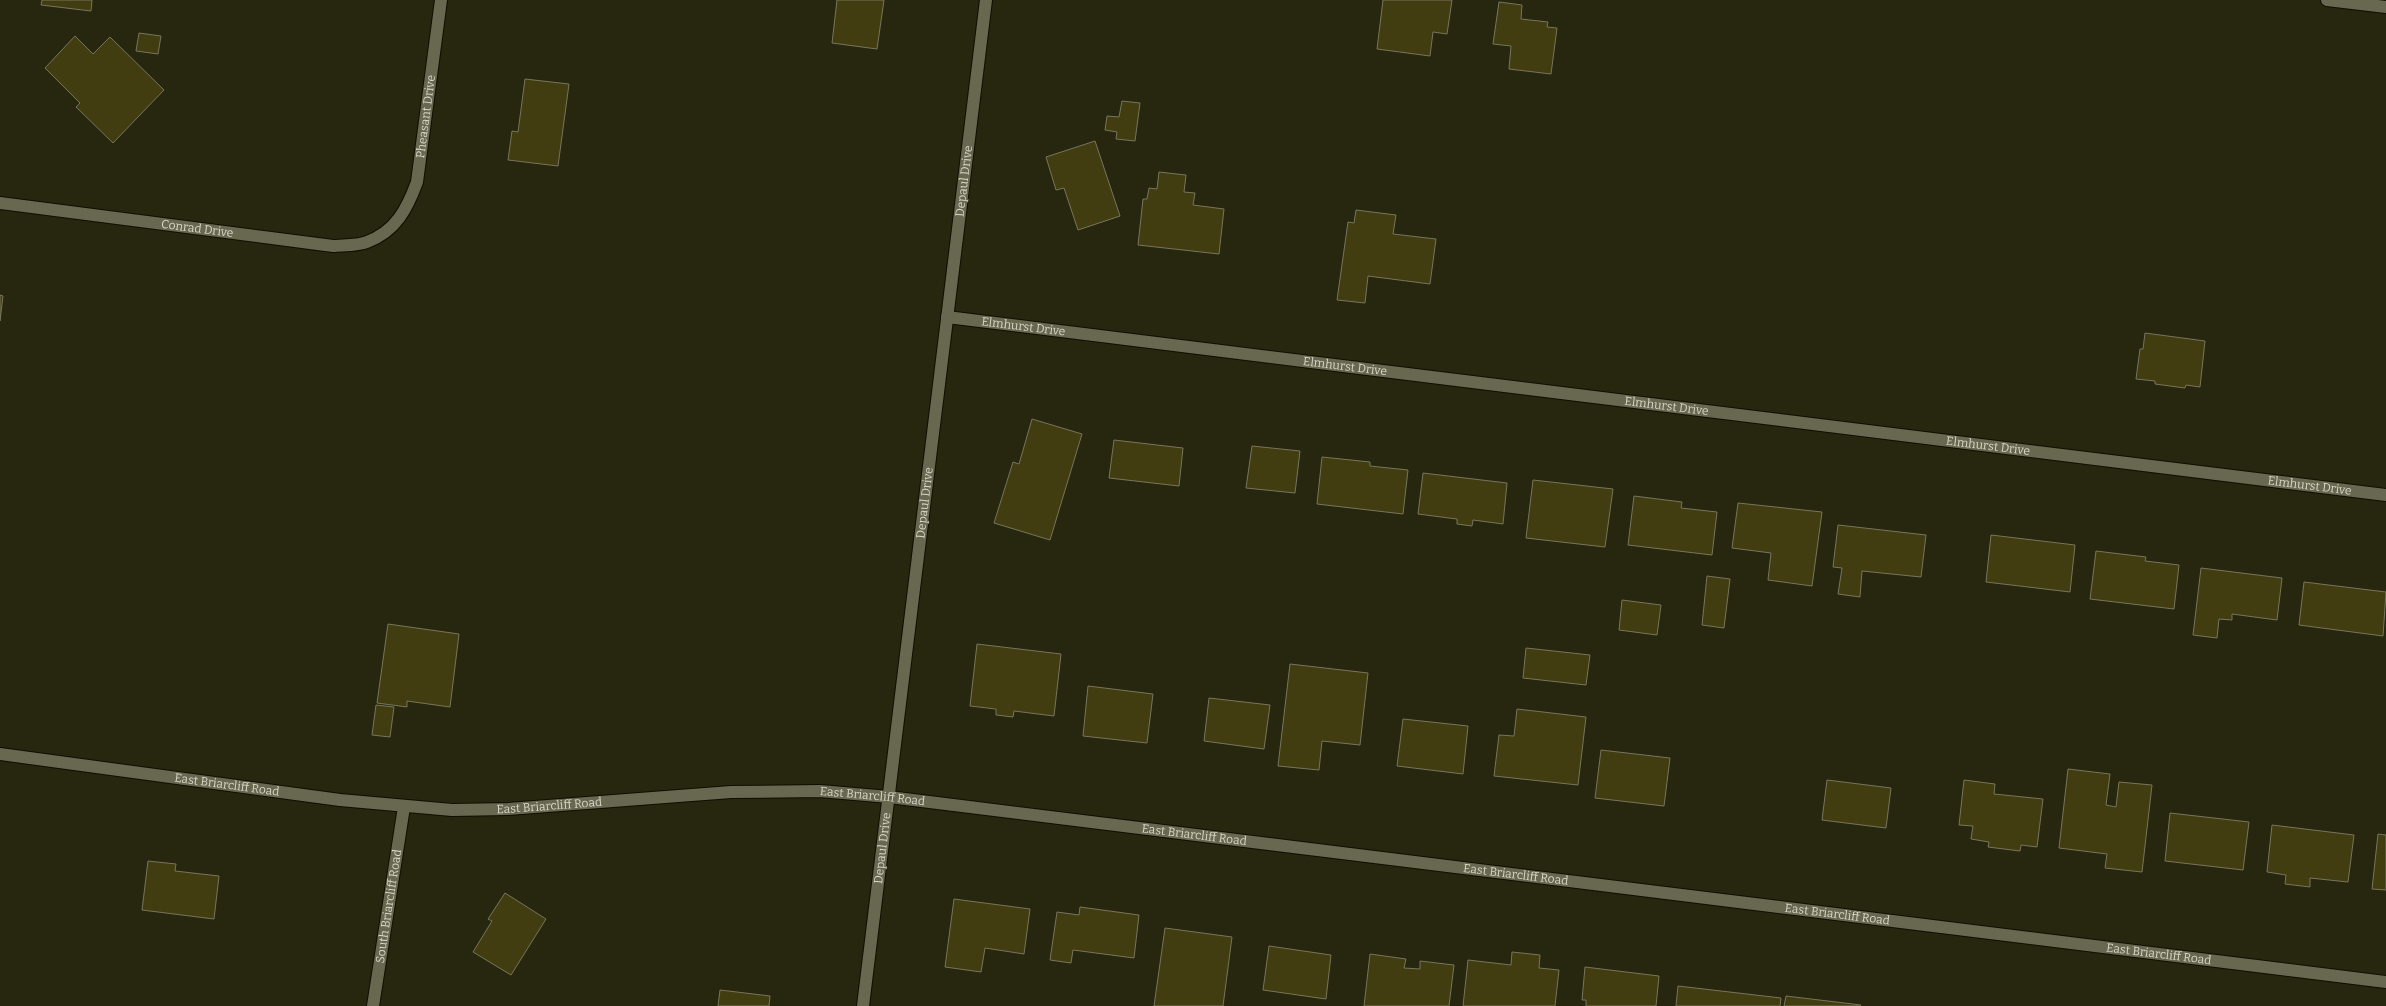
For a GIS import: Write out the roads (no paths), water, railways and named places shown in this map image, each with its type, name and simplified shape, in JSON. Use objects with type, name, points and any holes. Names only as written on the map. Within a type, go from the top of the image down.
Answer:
[{"type":"street","name":"Pheasant Drive","points":[[392,228],[407,208],[417,182],[441,0]]},
{"type":"street","name":"Depaul Drive","points":[[863,1006],[986,0]]},
{"type":"street","points":[[2327,0],[2386,7]]},
{"type":"street","name":"Conrad Drive","points":[[0,203],[333,246],[366,243],[392,228]]},
{"type":"street","name":"Elmhurst Drive","points":[[947,317],[2386,495]]},
{"type":"street","name":"East Briarcliff Road","points":[[0,754],[404,807],[452,810],[508,809],[731,792],[820,791],[889,797],[2386,982]]},
{"type":"street","name":"South Briarcliff Road","points":[[372,1006],[404,807]]}]
